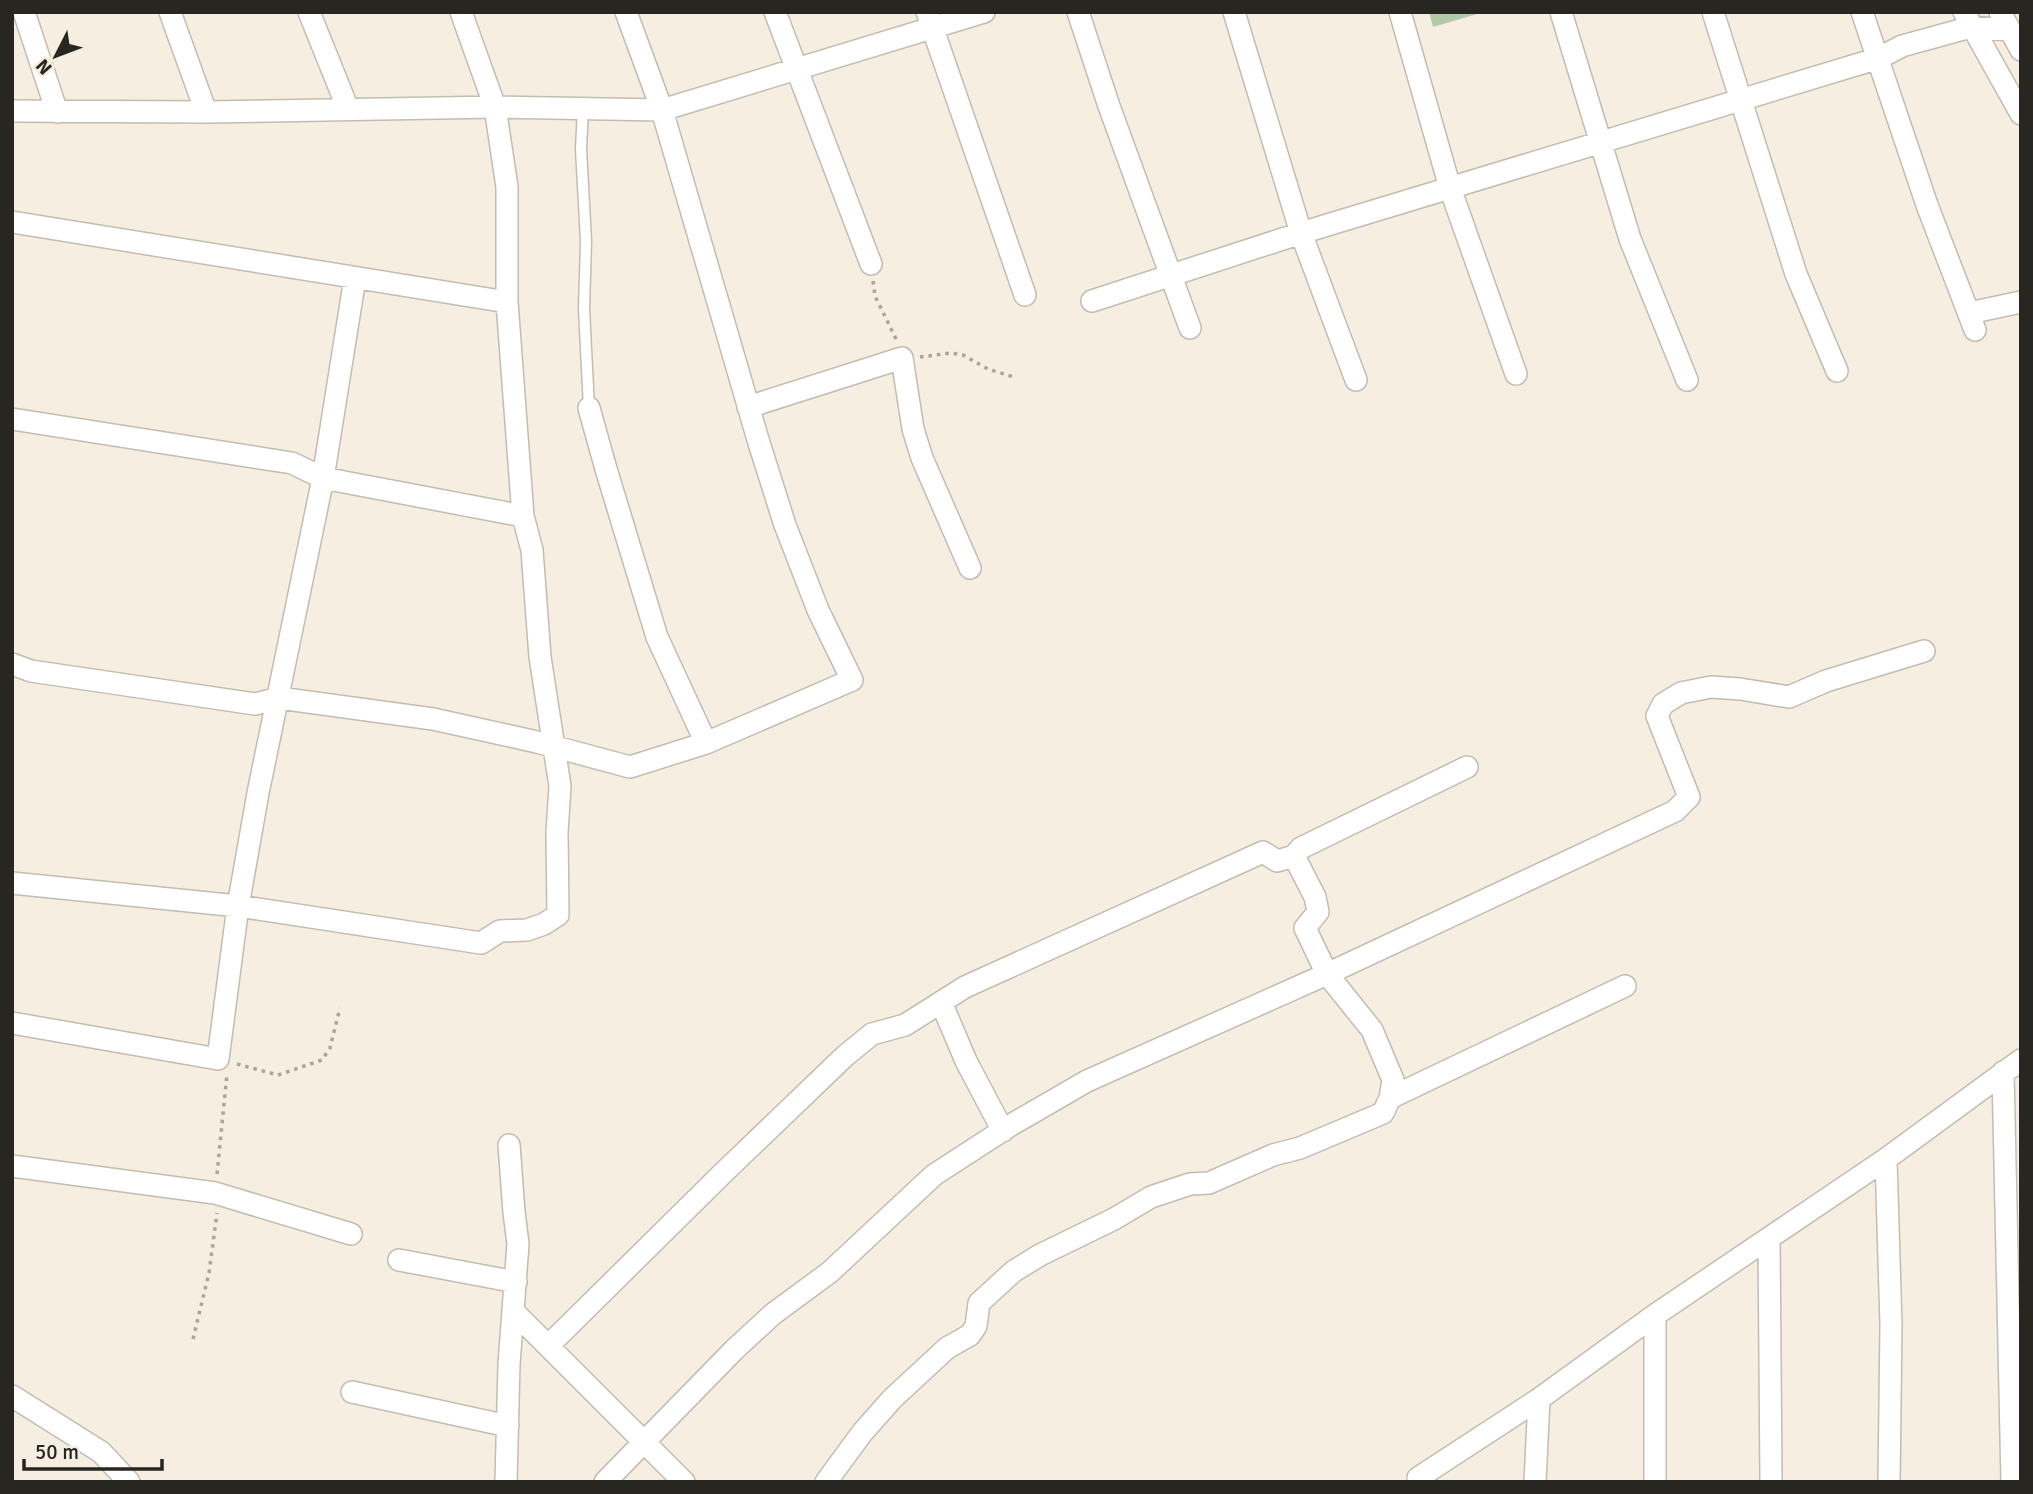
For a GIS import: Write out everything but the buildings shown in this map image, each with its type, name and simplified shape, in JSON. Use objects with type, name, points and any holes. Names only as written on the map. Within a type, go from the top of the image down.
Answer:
[{"type":"street","points":[[24,12],[57,112]]},
{"type":"street","points":[[170,12],[206,112]]},
{"type":"street","points":[[309,12],[348,110]]},
{"type":"street","points":[[12,883],[238,906],[481,943],[500,931],[527,930],[558,915],[557,832],[560,786],[540,657],[532,550],[523,516],[507,302],[507,187],[495,107],[461,12]]},
{"type":"street","points":[[12,664],[31,671],[255,704],[279,698],[433,719],[630,767],[706,743],[852,680],[818,610],[785,525],[662,110],[626,12]]},
{"type":"street","points":[[775,12],[871,264]]},
{"type":"street","points":[[12,111],[206,112],[495,107],[662,110],[795,68],[931,20],[984,12]]},
{"type":"street","points":[[1078,12],[1109,106],[1190,328]]},
{"type":"street","points":[[1234,12],[1301,233],[1356,380]]},
{"type":"street","points":[[1400,12],[1450,188],[1516,374]]},
{"type":"street","points":[[1560,12],[1630,239],[1687,380]]},
{"type":"street","points":[[1713,12],[1797,274],[1837,371]]},
{"type":"street","points":[[1862,12],[1927,205],[1972,321],[2021,302]]},
{"type":"street","points":[[931,20],[1025,295]]},
{"type":"street","points":[[1092,301],[1301,233],[1879,58],[1968,20],[2005,21],[2021,50]]},
{"type":"street","points":[[1968,20],[2021,114]]},
{"type":"street","points":[[12,222],[507,302]]},
{"type":"street","points":[[12,1023],[218,1059],[238,906],[258,793],[323,478],[355,278]]},
{"type":"street","points":[[748,407],[902,358],[913,429],[922,458],[970,568]]},
{"type":"street","points":[[589,408],[657,637],[706,743]]},
{"type":"street","points":[[12,419],[292,463],[323,478],[523,516]]},
{"type":"street","points":[[605,1482],[643,1440],[774,1314],[830,1272],[934,1175],[1003,1131],[1087,1081],[1327,974],[1675,811],[1689,797],[1657,716],[1663,704],[1681,693],[1711,687],[1789,697],[1826,681],[1924,652]]},
{"type":"street","points":[[548,1346],[845,1056],[872,1034],[905,1025],[965,987],[1263,852],[1277,861],[1294,856],[1301,849],[1467,767]]},
{"type":"street","points":[[825,1482],[892,1399],[947,1348],[970,1335],[976,1326],[979,1303],[1014,1270],[1151,1197],[1190,1184],[1209,1183],[1273,1154],[1300,1148],[1383,1113],[1390,1098],[1393,1080],[1372,1030],[1327,974],[1305,928],[1318,912],[1315,897],[1294,856]]},
{"type":"street","points":[[1390,1098],[1625,986]]},
{"type":"street","points":[[941,1002],[966,1061],[1003,1131]]},
{"type":"street","points":[[1418,1482],[1418,1478],[1539,1399],[1655,1315],[1886,1159],[2012,1067]]},
{"type":"street","points":[[2012,1067],[2012,1482]]},
{"type":"street","points":[[506,1482],[509,1364],[518,1244],[509,1145]]},
{"type":"street","points":[[1886,1159],[1891,1325],[1889,1482]]},
{"type":"street","points":[[12,1167],[215,1193],[351,1234]]},
{"type":"street","points":[[1769,1238],[1772,1482]]},
{"type":"street","points":[[400,1260],[516,1282]]},
{"type":"street","points":[[513,1311],[684,1482]]},
{"type":"street","points":[[1655,1315],[1655,1482]]},
{"type":"street","points":[[352,1392],[508,1426]]},
{"type":"street","points":[[12,1396],[101,1452],[129,1482]]},
{"type":"street","points":[[1535,1482],[1539,1399]]},
{"type":"lane","points":[[583,108],[581,149],[586,241],[584,309],[589,408]]},
{"type":"path","points":[[871,264],[875,296],[890,323],[902,358],[951,353],[963,355],[988,369],[1014,377]]},
{"type":"path","points":[[193,1339],[209,1273],[217,1210],[215,1193],[228,1062],[278,1076],[322,1060],[330,1048],[340,1008]]},
{"type":"green space","points":[[1429,12],[1484,12],[1433,27]]}]
